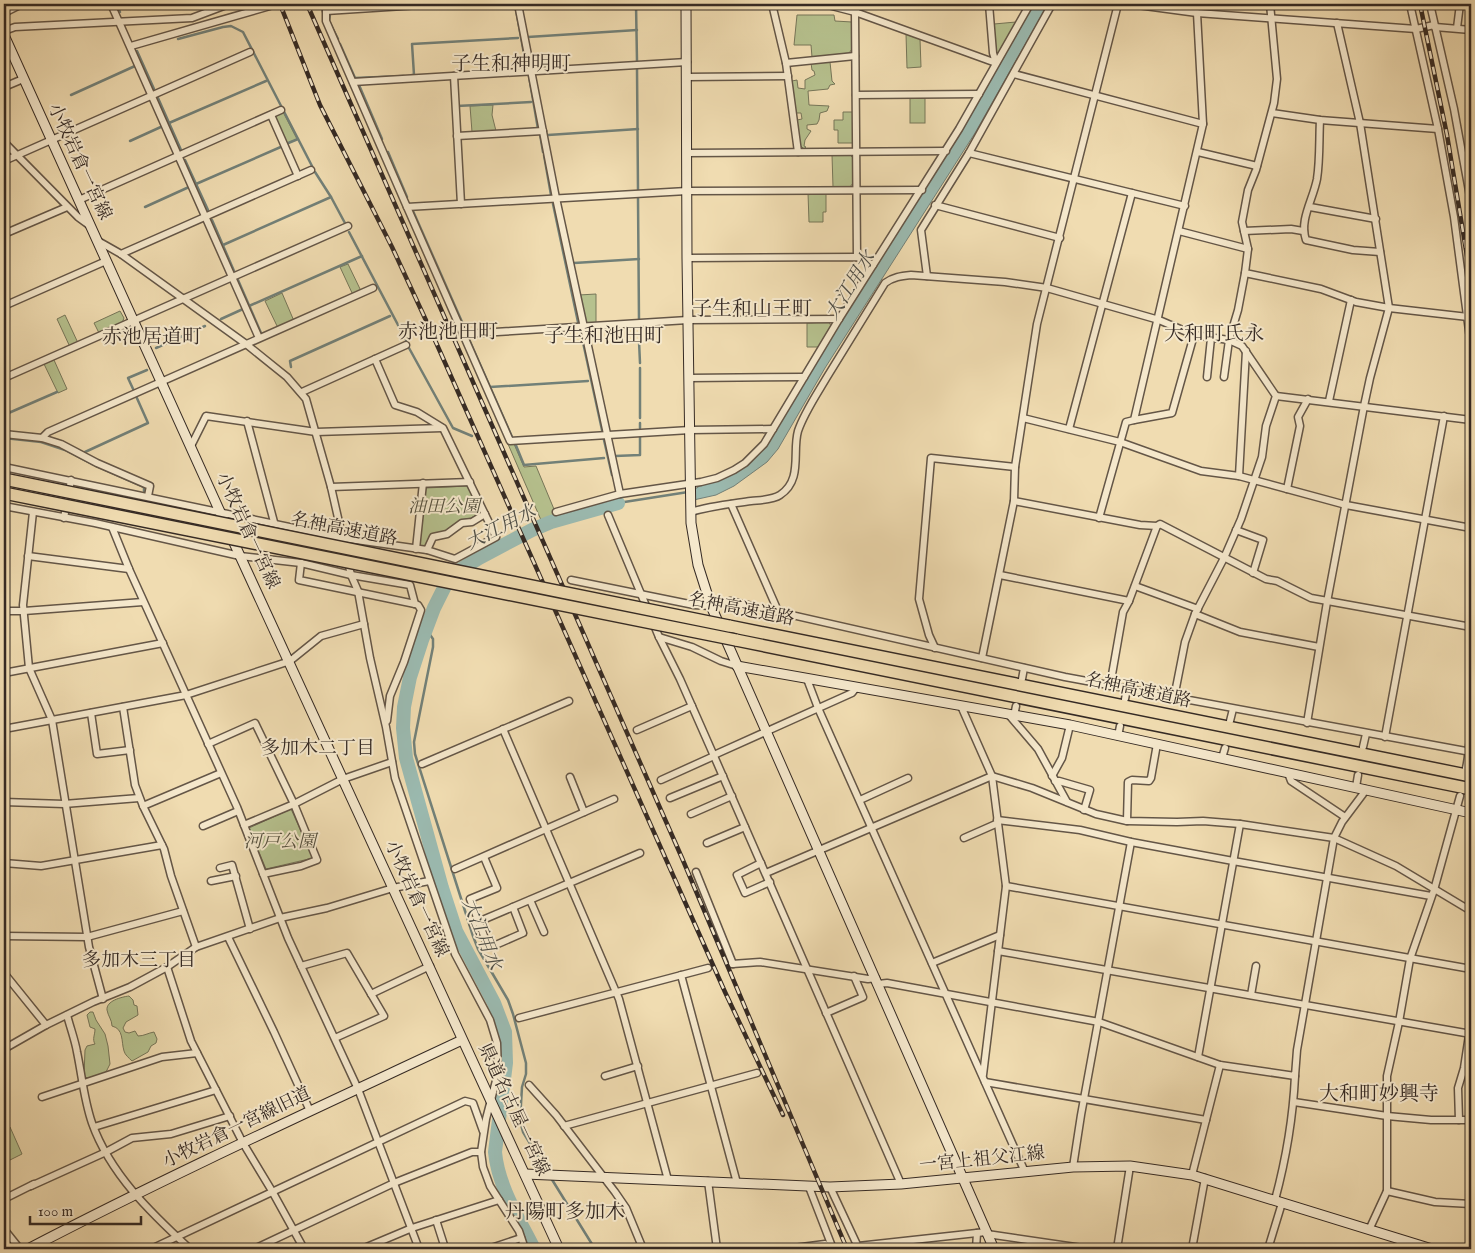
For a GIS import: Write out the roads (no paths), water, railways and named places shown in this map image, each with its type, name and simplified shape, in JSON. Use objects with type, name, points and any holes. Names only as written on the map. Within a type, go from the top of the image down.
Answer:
[{"type":"highway","name":"名神高速道路","points":[[4,479],[729,626],[1469,772]]},
{"type":"highway","name":"名神高速道路","points":[[4,492],[1471,789]]},
{"type":"street","points":[[4,13],[22,4]]},
{"type":"street","points":[[111,4],[259,338]]},
{"type":"street","points":[[4,33],[15,27],[192,18],[227,4]]},
{"type":"street","points":[[330,4],[326,11],[326,21],[510,441],[690,430],[773,429]]},
{"type":"street","points":[[326,11],[434,4]]},
{"type":"street","points":[[518,4],[556,198],[620,494]]},
{"type":"street","points":[[686,4],[690,485],[694,545],[698,565],[711,606],[736,666],[994,1249]]},
{"type":"street","points":[[772,4],[786,63],[798,152]]},
{"type":"street","points":[[824,4],[855,12],[996,63]]},
{"type":"street","points":[[857,256],[855,12],[859,4]]},
{"type":"street","points":[[989,4],[993,54],[996,63]]},
{"type":"street","points":[[556,512],[620,494],[690,485],[717,478],[740,467],[764,444],[839,319],[946,151],[1030,4]]},
{"type":"street","points":[[927,276],[920,230],[968,153],[1052,4]]},
{"type":"street","points":[[982,658],[1014,501],[1015,467],[1037,324],[1118,4]]},
{"type":"street","points":[[1130,4],[1197,13],[1416,29],[1435,26],[1471,30]]},
{"type":"street","points":[[1224,376],[1229,340],[1238,310],[1248,249],[1242,222],[1248,190],[1272,113],[1277,79],[1270,4]]},
{"type":"street","points":[[1410,4],[1438,129],[1454,217],[1471,346]]},
{"type":"street","points":[[1430,4],[1463,154],[1471,202]]},
{"type":"street","points":[[1457,28],[1460,4]]},
{"type":"street","points":[[130,46],[270,6]]},
{"type":"street","points":[[1134,420],[1203,124],[1197,13]]},
{"type":"street","points":[[1307,723],[1327,602],[1364,406],[1389,308],[1360,123],[1337,23]]},
{"type":"street","name":"小牧岩倉一宮線","points":[[4,33],[23,79],[240,556],[430,966],[462,1040]]},
{"type":"street","points":[[4,161],[250,52]]},
{"type":"street","points":[[786,63],[855,56]]},
{"type":"street","points":[[353,82],[687,62]]},
{"type":"street","points":[[1014,74],[1203,124]]},
{"type":"street","points":[[454,76],[461,204]]},
{"type":"street","points":[[687,77],[788,76]]},
{"type":"street","points":[[4,87],[23,79]]},
{"type":"street","points":[[856,95],[979,94]]},
{"type":"street","points":[[79,200],[281,110]]},
{"type":"street","points":[[1272,113],[1320,120],[1438,129]]},
{"type":"street","points":[[271,115],[298,176]]},
{"type":"street","points":[[1320,120],[1317,178],[1310,207],[1304,219],[1303,231],[1306,240],[1353,250],[1380,252]]},
{"type":"street","points":[[457,136],[543,131]]},
{"type":"street","points":[[4,142],[78,217],[90,226]]},
{"type":"street","points":[[687,153],[946,151]]},
{"type":"street","points":[[1198,152],[1257,166]]},
{"type":"street","points":[[968,153],[1184,206]]},
{"type":"street","points":[[1463,154],[1471,155]]},
{"type":"street","points":[[121,254],[311,170]]},
{"type":"street","points":[[408,207],[687,191],[922,190]]},
{"type":"street","points":[[1070,429],[1132,193]]},
{"type":"street","points":[[935,205],[1060,238]]},
{"type":"street","points":[[4,234],[67,206]]},
{"type":"street","points":[[1310,207],[1376,220]]},
{"type":"street","points":[[4,378],[348,226]]},
{"type":"street","points":[[1179,231],[1248,249]]},
{"type":"street","points":[[1244,231],[1303,231]]},
{"type":"street","points":[[97,240],[121,254],[246,344],[287,377],[302,392],[306,399],[351,574],[358,592],[395,778],[455,954],[484,1008],[497,1043],[498,1073],[492,1104],[486,1119],[481,1152],[483,1167],[486,1177],[519,1231],[525,1249]]},
{"type":"street","points":[[687,258],[857,256],[873,266]]},
{"type":"street","points":[[4,306],[106,261]]},
{"type":"street","points":[[1245,273],[1321,289],[1351,300],[1389,308],[1468,317]]},
{"type":"street","points":[[691,512],[770,498],[780,495],[787,488],[794,478],[796,470],[798,430],[814,398],[885,283],[899,276],[927,276],[1005,282],[1047,288],[1158,320],[1194,335],[1229,340],[1242,346],[1276,396]]},
{"type":"street","points":[[42,438],[48,432],[373,288]]},
{"type":"street","points":[[1329,401],[1351,300]]},
{"type":"street","points":[[464,334],[688,320],[839,319]]},
{"type":"street","points":[[1099,518],[1126,422],[1172,412],[1194,335]]},
{"type":"street","points":[[1207,377],[1211,338]]},
{"type":"street","points":[[302,392],[406,345]]},
{"type":"street","points":[[1239,476],[1246,351]]},
{"type":"street","points":[[4,467],[274,522],[342,538],[427,550],[455,559],[496,537],[443,428],[417,412],[395,405],[375,359]]},
{"type":"street","points":[[689,378],[804,377]]},
{"type":"street","points":[[1276,396],[1329,401],[1471,420]]},
{"type":"street","points":[[1174,698],[1185,642],[1197,611],[1236,530],[1262,457],[1266,426],[1276,396]]},
{"type":"street","points":[[1287,489],[1300,426],[1298,417],[1308,399]]},
{"type":"street","points":[[191,446],[206,416],[316,432],[443,428]]},
{"type":"street","points":[[1385,737],[1444,416]]},
{"type":"street","points":[[1023,418],[1120,442],[1201,471],[1239,476],[1346,505],[1471,528]]},
{"type":"street","points":[[247,421],[274,522]]},
{"type":"street","points":[[4,434],[42,438],[77,452],[97,463],[150,486],[148,496]]},
{"type":"street","points":[[935,648],[929,635],[919,599],[931,458],[1015,467]]},
{"type":"street","points":[[64,518],[71,480]]},
{"type":"street","points":[[330,487],[470,482]]},
{"type":"street","points":[[416,549],[423,483]]},
{"type":"street","points":[[1014,501],[1099,518],[1157,526],[1160,524],[1266,580],[1277,581],[1311,598],[1471,627]]},
{"type":"street","points":[[731,504],[778,611]]},
{"type":"street","points":[[4,506],[112,527],[240,556],[301,563],[410,585],[415,604]]},
{"type":"street","points":[[33,512],[24,611],[29,668],[52,720],[64,804],[87,937],[103,998]]},
{"type":"street","points":[[427,550],[434,537],[447,534],[462,523],[472,522],[485,514]]},
{"type":"street","points":[[608,515],[659,637],[732,796],[901,1184]]},
{"type":"street","points":[[1110,686],[1124,612],[1130,601],[1157,526]]},
{"type":"street","points":[[112,527],[129,570],[238,811],[301,966],[358,1089],[419,1249]]},
{"type":"street","points":[[1236,530],[1263,540],[1253,573]]},
{"type":"street","points":[[28,556],[129,570]]},
{"type":"street","points":[[301,563],[299,580],[415,604],[421,610],[404,662],[390,696],[386,727]]},
{"type":"street","points":[[1000,575],[1130,601]]},
{"type":"street","points":[[571,580],[694,605],[711,606],[730,601],[1110,686],[1469,752]]},
{"type":"street","points":[[1135,586],[1197,611],[1240,632],[1319,647]]},
{"type":"street","points":[[4,611],[144,602]]},
{"type":"street","points":[[4,730],[186,695],[290,661],[321,636],[364,624]]},
{"type":"street","points":[[659,637],[692,647],[736,666],[1070,725],[1471,812]]},
{"type":"street","points":[[4,673],[163,644]]},
{"type":"street","points":[[1022,679],[1024,668]]},
{"type":"street","points":[[807,679],[818,708],[872,826],[944,993],[1025,1172]]},
{"type":"street","points":[[661,780],[852,693],[856,688]]},
{"type":"street","points":[[1125,699],[1127,689]]},
{"type":"street","points":[[422,764],[569,701]]},
{"type":"street","points":[[637,730],[692,706]]},
{"type":"street","points":[[961,706],[992,776],[1006,886],[984,1079]]},
{"type":"street","points":[[1012,716],[1016,706]]},
{"type":"street","points":[[123,707],[135,785],[142,806],[162,845],[196,947]]},
{"type":"street","points":[[1230,721],[1232,709]]},
{"type":"street","points":[[91,712],[97,754],[130,750]]},
{"type":"street","points":[[1012,716],[1038,749],[1067,802]]},
{"type":"street","points":[[208,744],[255,723],[294,804],[317,860],[302,866],[263,874]]},
{"type":"street","points":[[1054,778],[1062,758],[1070,725]]},
{"type":"street","points":[[1118,736],[1120,726]]},
{"type":"street","points":[[504,729],[617,992],[668,1180]]},
{"type":"street","points":[[1363,747],[1366,734]]},
{"type":"street","points":[[1469,772],[1471,735]]},
{"type":"street","points":[[1126,821],[1128,782],[1132,780],[1149,781],[1157,744]]},
{"type":"street","points":[[1222,758],[1224,748]]},
{"type":"street","points":[[244,825],[294,804],[343,779],[392,762]]},
{"type":"street","points":[[142,806],[221,773]]},
{"type":"street","points":[[1288,773],[1291,781],[1346,817]]},
{"type":"street","points":[[1268,1249],[1287,1154],[1294,1102],[1297,1050],[1326,878],[1334,838],[1346,817],[1364,794],[1360,788],[1358,775]]},
{"type":"street","points":[[670,798],[723,776]]},
{"type":"street","points":[[766,873],[992,776],[1032,788],[1084,810],[1126,821],[1204,821],[1240,824],[1334,838],[1396,866],[1433,893],[1471,911]]},
{"type":"street","points":[[570,778],[584,812]]},
{"type":"street","points":[[860,800],[908,778]]},
{"type":"street","points":[[1054,778],[1090,790],[1084,810]]},
{"type":"street","points":[[691,814],[732,796]]},
{"type":"street","points":[[1369,1230],[1387,1191],[1387,1076],[1410,958],[1433,893],[1460,796]]},
{"type":"street","points":[[4,802],[64,804],[139,798]]},
{"type":"street","points":[[455,869],[614,799]]},
{"type":"street","points":[[203,826],[238,811]]},
{"type":"street","points":[[964,838],[997,821],[1080,830],[1131,842],[1326,878],[1433,893]]},
{"type":"street","points":[[1198,1057],[1240,824]]},
{"type":"street","points":[[708,843],[745,827]]},
{"type":"street","points":[[1073,1167],[1131,842]]},
{"type":"street","points":[[4,863],[41,866],[162,845]]},
{"type":"street","points":[[476,923],[640,853]]},
{"type":"street","points":[[484,857],[497,888],[470,899],[476,923],[491,947],[523,933],[513,908]]},
{"type":"street","points":[[761,863],[737,875],[746,893],[770,882]]},
{"type":"street","points":[[220,868],[232,866],[250,929]]},
{"type":"street","points":[[696,872],[732,964],[760,962],[854,976],[1099,1022],[1220,1065],[1295,1076]]},
{"type":"street","points":[[211,881],[236,876]]},
{"type":"street","points":[[4,1049],[46,1025],[130,987],[167,967],[196,947],[280,918],[326,908],[393,888],[429,881]]},
{"type":"street","points":[[1006,886],[1471,968]]},
{"type":"street","points":[[530,900],[544,932]]},
{"type":"street","points":[[4,936],[87,937],[183,910]]},
{"type":"street","points":[[932,963],[1000,935]]},
{"type":"street","points":[[228,937],[310,1112]]},
{"type":"street","points":[[998,950],[1470,1034]]},
{"type":"street","points":[[301,966],[347,953],[384,1016],[335,1038]]},
{"type":"street","points":[[372,994],[430,966]]},
{"type":"street","points":[[1251,995],[1256,966]]},
{"type":"street","points":[[167,967],[191,1041],[243,1143],[304,1249]]},
{"type":"street","points":[[519,1018],[708,968]]},
{"type":"street","points":[[4,973],[46,1025]]},
{"type":"street","points":[[681,975],[737,1182]]},
{"type":"street","points":[[826,1013],[863,997],[854,976]]},
{"type":"street","points":[[67,1015],[77,1051],[82,1084],[94,1127],[106,1152],[118,1174],[190,1249]]},
{"type":"street","points":[[1459,1120],[1458,1088],[1464,1068],[1471,1022]]},
{"type":"street","name":"県道名古屋一宮線","points":[[462,1040],[560,1249]]},
{"type":"street","name":"小牧岩倉一宮線旧道","points":[[28,1249],[243,1143],[462,1040]]},
{"type":"street","points":[[42,1097],[162,1057],[197,1053]]},
{"type":"street","points":[[1192,1174],[1220,1065]]},
{"type":"street","points":[[605,1076],[638,1066]]},
{"type":"street","points":[[564,1126],[757,1073]]},
{"type":"street","points":[[984,1079],[1206,1120]]},
{"type":"street","points":[[530,1085],[564,1126],[626,1208],[643,1249]]},
{"type":"street","points":[[94,1127],[216,1090]]},
{"type":"street","points":[[151,1249],[465,1101],[473,1103],[484,1133]]},
{"type":"street","points":[[1294,1102],[1387,1116],[1431,1120],[1471,1120]]},
{"type":"street","points":[[4,1199],[132,1138],[171,1134],[230,1116]]},
{"type":"street","points":[[254,1249],[394,1182],[472,1152],[481,1152]]},
{"type":"street","points":[[1117,1249],[1130,1166]]},
{"type":"street","name":"一宮上祖父江線","points":[[525,1174],[830,1187],[901,1184],[1073,1167],[1130,1166],[1192,1174],[1432,1249]]},
{"type":"street","points":[[1192,1249],[1205,1178]]},
{"type":"street","points":[[708,1181],[717,1249]]},
{"type":"street","points":[[1387,1191],[1435,1202],[1471,1203],[1471,1183]]},
{"type":"street","points":[[809,1187],[833,1249]]},
{"type":"street","points":[[830,1187],[858,1248],[987,1233],[1089,1249]]},
{"type":"street","points":[[362,1249],[412,1228],[499,1200]]},
{"type":"street","points":[[436,1220],[444,1245]]},
{"type":"street","points":[[4,1229],[20,1249]]},
{"type":"street","points":[[786,1249],[825,1247],[825,1230]]},
{"type":"street","points":[[976,1233],[976,1249]]},
{"type":"street","points":[[488,1249],[521,1238]]},
{"type":"water","points":[[1034,4],[1048,4],[975,133],[825,368],[778,449],[767,462],[734,486],[716,495],[689,501],[688,489],[697,488],[734,474],[758,455],[768,443],[841,322],[962,131]]},
{"type":"waterway","points":[[116,4],[120,12]]},
{"type":"waterway","points":[[515,4],[526,65]]},
{"type":"waterway","points":[[636,4],[637,61]]},
{"type":"waterway","points":[[330,14],[329,21],[338,39]]},
{"type":"waterway","points":[[178,39],[231,26],[243,32],[312,166]]},
{"type":"waterway","points":[[528,37],[637,30]]},
{"type":"waterway","points":[[412,75],[414,75],[412,44],[518,38]]},
{"type":"waterway","points":[[340,44],[355,78]]},
{"type":"waterway","points":[[137,51],[154,89]]},
{"type":"waterway","points":[[71,95],[135,66]]},
{"type":"waterway","points":[[637,69],[638,190]]},
{"type":"waterway","points":[[355,78],[404,76]]},
{"type":"waterway","points":[[529,76],[538,129]]},
{"type":"waterway","points":[[169,123],[266,81]]},
{"type":"waterway","points":[[359,85],[382,139]]},
{"type":"waterway","points":[[158,98],[181,150]]},
{"type":"waterway","points":[[457,106],[531,102]]},
{"type":"waterway","points":[[130,141],[163,126]]},
{"type":"waterway","points":[[548,135],[638,129]]},
{"type":"waterway","points":[[540,134],[543,152]]},
{"type":"waterway","points":[[286,144],[298,139]]},
{"type":"waterway","points":[[196,184],[283,146]]},
{"type":"waterway","points":[[388,152],[407,197]]},
{"type":"waterway","points":[[544,155],[551,195]]},
{"type":"waterway","points":[[185,160],[208,210]]},
{"type":"waterway","points":[[315,172],[346,225]]},
{"type":"waterway","points":[[145,207],[189,187]]},
{"type":"waterway","points":[[223,245],[331,197]]},
{"type":"waterway","points":[[638,198],[639,320]]},
{"type":"waterway","points":[[553,204],[578,322]]},
{"type":"waterway","points":[[413,211],[466,331]]},
{"type":"waterway","points":[[212,220],[234,271]]},
{"type":"waterway","points":[[349,232],[407,342]]},
{"type":"waterway","points":[[249,306],[362,256]]},
{"type":"waterway","points":[[574,263],[639,259]]},
{"type":"waterway","points":[[238,280],[261,333]]},
{"type":"waterway","points":[[221,319],[243,309]]},
{"type":"waterway","points":[[291,367],[290,361],[390,316]]},
{"type":"waterway","points":[[156,348],[205,326]]},
{"type":"waterway","points":[[581,333],[602,430]]},
{"type":"waterway","points":[[468,337],[512,437]]},
{"type":"waterway","points":[[639,341],[640,363]]},
{"type":"waterway","points":[[409,348],[453,428],[472,436]]},
{"type":"waterway","points":[[640,368],[640,418]]},
{"type":"waterway","points":[[134,391],[128,378],[147,370]]},
{"type":"waterway","points":[[490,387],[588,381]]},
{"type":"waterway","points":[[4,415],[57,392]]},
{"type":"waterway","points":[[85,452],[148,423],[136,396]]},
{"type":"waterway","points":[[640,423],[640,428]]},
{"type":"waterway","points":[[615,456],[640,455],[640,436]]},
{"type":"waterway","points":[[4,438],[41,442],[65,450],[144,487],[144,491]]},
{"type":"waterway","points":[[604,440],[612,475]]},
{"type":"waterway","points":[[515,443],[524,465],[604,458]]},
{"type":"waterway","name":"大江用水","points":[[618,503],[688,492]]},
{"type":"waterway","name":"大江用水","points":[[534,1249],[505,1190],[500,1177],[495,1152],[506,1063],[505,1032],[494,1003],[456,931],[442,888],[406,758],[403,728],[404,707],[410,677],[422,640],[434,608],[450,576],[479,558],[532,530],[551,522],[618,503]]},
{"type":"waterway","points":[[426,629],[433,639],[433,647],[414,742],[415,754],[473,936],[478,949],[508,1000],[513,1014],[526,1063],[526,1074],[522,1087],[520,1121],[523,1132],[548,1173]]},
{"type":"waterway","points":[[551,1178],[595,1249]]},
{"type":"tunnel","points":[[270,6],[279,4]]},
{"type":"railway","points":[[280,4],[320,105],[392,247],[430,329],[725,992],[783,1115]]},
{"type":"railway","points":[[307,4],[682,858],[847,1249]]},
{"type":"railway","points":[[1420,4],[1447,135],[1471,280]]},
{"type":"district","name":"子生和神明町","points":[[511,64]]},
{"type":"district","name":"子生和山王町","points":[[752,309]]},
{"type":"district","name":"赤池池田町","points":[[448,332]]},
{"type":"district","name":"大和町氏永","points":[[1214,334]]},
{"type":"district","name":"子生和池田町","points":[[604,336]]},
{"type":"district","name":"赤池居道町","points":[[152,337]]},
{"type":"district","name":"多加木二丁目","points":[[318,749]]},
{"type":"district","name":"多加木三丁目","points":[[139,961]]},
{"type":"district","name":"大和町妙興寺","points":[[1379,1094]]},
{"type":"district","name":"丹陽町多加木","points":[[565,1212]]},
{"type":"park label","name":"油田公園","points":[[444,507]]},
{"type":"park label","name":"河戸公園","points":[[280,842]]}]
